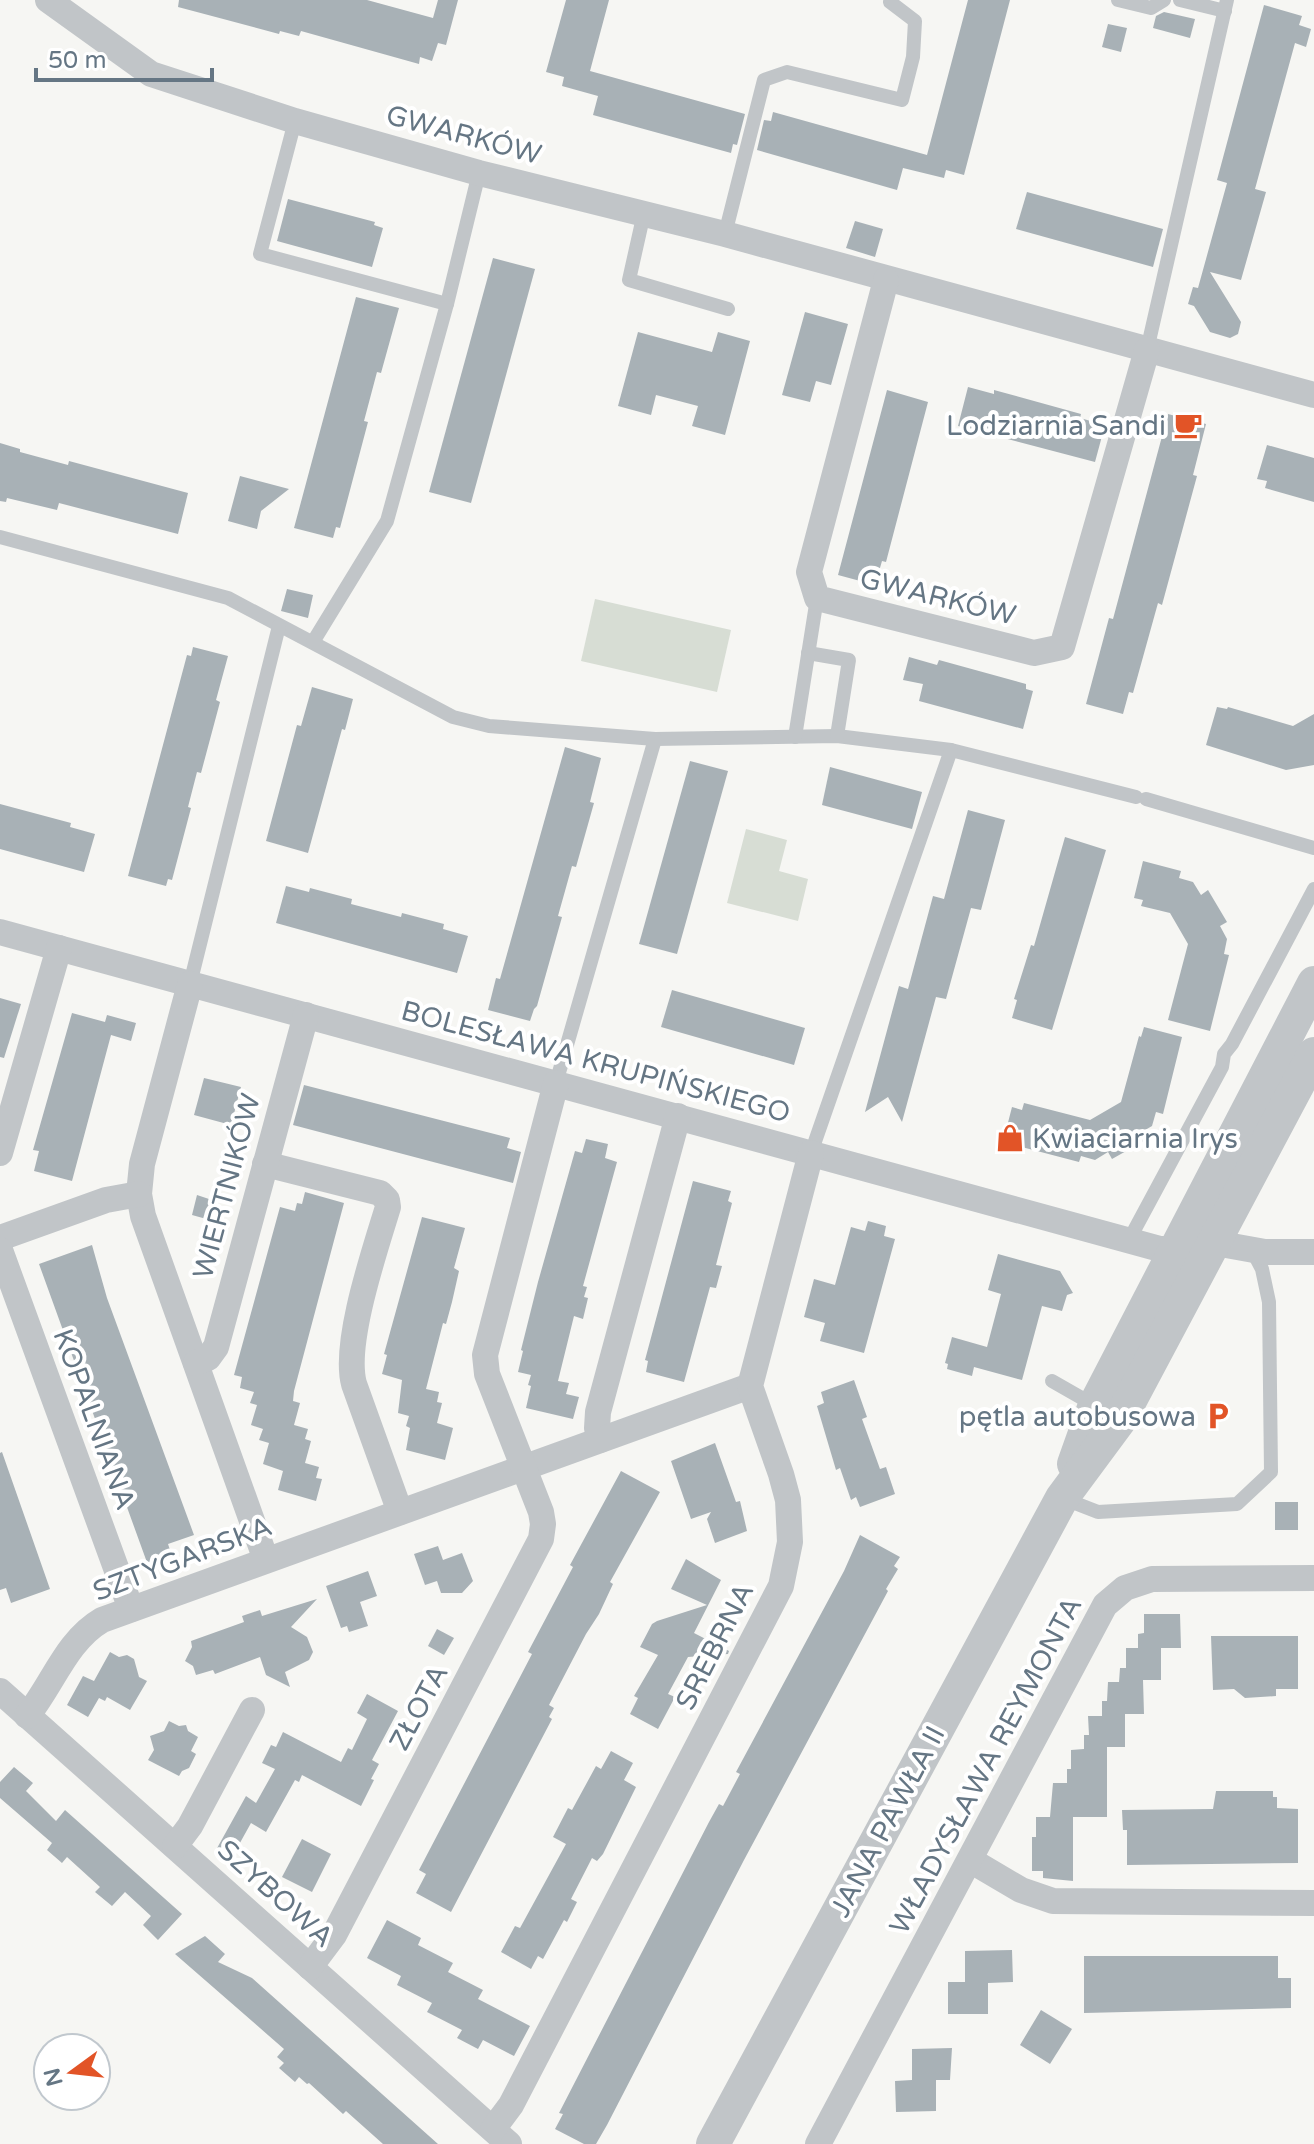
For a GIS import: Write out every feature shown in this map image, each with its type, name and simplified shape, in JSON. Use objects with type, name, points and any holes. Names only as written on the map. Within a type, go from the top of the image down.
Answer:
[{"type":"street","name":"GWARKÓW","points":[[48,0],[151,74],[295,121],[479,173],[725,234],[1314,395]]},
{"type":"street","name":"GWARKÓW","points":[[886,280],[809,572],[817,598],[1034,653],[1062,647],[1147,350]]},
{"type":"street","name":"BOLESŁAWA KRUPIŃSKIEGO","points":[[0,932],[1160,1249],[1176,1249]]},
{"type":"street","points":[[0,1153],[59,948]]},
{"type":"street","name":"JANA PAWŁA II","points":[[1062,1498],[1095,1405],[1314,983]]},
{"type":"street","name":"WIERTNIKÓW","points":[[190,984],[142,1164],[139,1194],[144,1220],[266,1560]]},
{"type":"street","name":"WIERTNIKÓW","points":[[196,1363],[208,1358],[216,1347],[306,1015]]},
{"type":"street","name":"JANA PAWŁA II","points":[[713,2144],[1062,1498],[1119,1421],[1314,1054]]},
{"type":"street","points":[[522,1468],[487,1374],[485,1350],[556,1083]]},
{"type":"street","points":[[600,1440],[598,1412],[678,1116]]},
{"type":"street","points":[[750,1386],[811,1153]]},
{"type":"street","points":[[265,1164],[380,1193],[387,1200],[388,1207],[353,1339],[350,1364],[354,1384],[400,1512]]},
{"type":"street","points":[[0,1238],[106,1200],[139,1194]]},
{"type":"street","points":[[1176,1249],[1215,1243],[1252,1250],[1314,1252]]},
{"type":"street","name":"KOPALNIANA","points":[[0,1250],[131,1609]]},
{"type":"street","name":"SZTYGARSKA","points":[[27,1716],[84,1633],[102,1620],[750,1386]]},
{"type":"street","name":"SREBRNA","points":[[501,2137],[511,2105],[781,1586],[790,1542],[788,1500],[750,1386]]},
{"type":"street","name":"ZŁOTA","points":[[310,1967],[334,1935],[539,1545],[542,1515],[522,1468]]},
{"type":"street","name":"WŁADYSŁAWA REYMONTA","points":[[820,2141],[1105,1605],[1125,1588],[1152,1579],[1314,1578]]},
{"type":"street","name":"SZYBOWA","points":[[0,1691],[501,2137]]},
{"type":"street","points":[[175,1846],[190,1826],[252,1710]]},
{"type":"street","points":[[970,1860],[1021,1890],[1053,1901],[1314,1903]]},
{"type":"lane","points":[[1118,0],[1151,8],[1164,0]]},
{"type":"lane","points":[[1147,350],[1226,6],[1180,0]]},
{"type":"lane","points":[[725,234],[764,80],[787,72],[902,100],[913,57],[915,21],[890,2]]},
{"type":"lane","points":[[295,121],[260,254],[447,304]]},
{"type":"lane","points":[[313,642],[387,521],[447,304],[479,173]]},
{"type":"lane","points":[[644,213],[629,280],[728,309]]},
{"type":"lane","points":[[1,541],[228,598],[453,717],[489,726],[655,739],[837,736],[951,750],[1141,798],[1314,848]]},
{"type":"lane","points":[[795,737],[817,598]]},
{"type":"lane","points":[[190,984],[279,626]]},
{"type":"lane","points":[[808,653],[849,660],[837,736]]},
{"type":"lane","points":[[556,1083],[655,739]]},
{"type":"lane","points":[[811,1153],[951,750]]},
{"type":"lane","points":[[1129,1240],[1314,889]]},
{"type":"lane","points":[[1062,1498],[1098,1512],[1237,1504],[1271,1472],[1269,1302],[1262,1269],[1252,1250]]},
{"type":"lane","points":[[1052,1381],[1095,1405]]},
{"type":"shaded area","points":[[595,599],[731,630],[717,692],[581,661]]},
{"type":"shaded area","points":[[746,829],[787,840],[779,871],[808,879],[798,921],[727,903]]},
{"type":"building","points":[[179,0],[367,0],[433,18],[438,0],[458,0],[446,45],[438,43],[432,61],[420,57],[419,64],[301,31],[299,36],[280,31],[279,34],[178,7]]},
{"type":"building","points":[[566,0],[609,0],[590,71],[745,114],[737,145],[733,144],[731,153],[593,115],[598,96],[562,86],[564,77],[546,72]]},
{"type":"building","points":[[968,0],[1010,0],[964,175],[946,170],[944,178],[903,168],[897,190],[757,150],[764,120],[771,121],[773,112],[927,155]]},
{"type":"building","points":[[1264,5],[1302,16],[1299,25],[1311,29],[1306,47],[1295,43],[1255,189],[1266,192],[1241,280],[1210,272],[1241,322],[1238,334],[1230,338],[1210,332],[1194,306],[1188,304],[1193,287],[1198,288],[1227,183],[1217,180]]},
{"type":"building","points":[[1164,12],[1195,19],[1190,38],[1153,28],[1156,16]]},
{"type":"building","points":[[1108,24],[1127,28],[1121,52],[1102,47]]},
{"type":"building","points":[[1027,192],[1163,229],[1153,267],[1016,229]]},
{"type":"building","points":[[288,199],[375,222],[374,225],[383,228],[372,267],[277,241]]},
{"type":"building","points":[[855,221],[883,229],[875,257],[846,248]]},
{"type":"building","points":[[493,258],[535,269],[471,503],[429,492]]},
{"type":"building","points":[[356,297],[399,308],[381,373],[377,372],[364,421],[368,422],[340,528],[336,527],[333,538],[294,528]]},
{"type":"building","points":[[805,312],[848,324],[831,385],[816,381],[810,402],[782,395]]},
{"type":"building","points":[[638,332],[712,352],[718,332],[750,341],[725,435],[692,426],[698,406],[656,395],[651,415],[618,406]]},
{"type":"building","points":[[968,387],[994,394],[994,390],[1081,414],[1080,418],[1105,425],[1095,462],[958,426]]},
{"type":"building","points":[[887,390],[928,402],[886,562],[882,561],[875,585],[838,575]]},
{"type":"building","points":[[1168,414],[1206,424],[1193,475],[1197,476],[1162,605],[1158,603],[1133,693],[1129,692],[1123,714],[1086,704],[1109,618],[1113,619]]},
{"type":"building","points":[[0,443],[20,449],[20,452],[68,465],[69,461],[188,493],[178,534],[59,503],[57,510],[7,498],[6,502],[0,501]]},
{"type":"building","points":[[1267,445],[1314,458],[1314,502],[1265,488],[1267,481],[1257,479]]},
{"type":"building","points":[[240,476],[289,489],[261,511],[257,529],[228,521]]},
{"type":"building","points":[[287,589],[313,595],[308,618],[281,611]]},
{"type":"building","points":[[193,647],[228,656],[216,700],[220,702],[201,773],[197,772],[172,880],[168,879],[166,886],[128,876],[187,655],[191,656]]},
{"type":"building","points":[[909,657],[937,665],[939,660],[1026,684],[1026,689],[1033,691],[1023,729],[919,701],[923,684],[903,680]]},
{"type":"building","points":[[312,687],[353,699],[308,853],[266,841],[297,725],[301,726]]},
{"type":"building","points":[[1217,707],[1228,707],[1293,726],[1314,714],[1314,765],[1286,770],[1206,745]]},
{"type":"building","points":[[565,747],[601,758],[590,802],[594,803],[576,867],[572,866],[558,916],[562,917],[530,1021],[488,1010],[496,978],[500,979]]},
{"type":"building","points":[[690,761],[728,771],[677,954],[639,944]]},
{"type":"building","points":[[830,767],[922,792],[912,829],[822,805]]},
{"type":"building","points":[[0,804],[71,823],[70,827],[95,834],[84,872],[0,849]]},
{"type":"building","points":[[968,810],[1005,820],[981,910],[971,908],[946,999],[936,997],[902,1122],[888,1097],[865,1112],[899,986],[908,989],[933,896],[944,899]]},
{"type":"building","points":[[1065,837],[1106,850],[1052,1030],[1012,1018],[1017,1000],[1014,999],[1031,945],[1034,946]]},
{"type":"building","points":[[1143,861],[1181,871],[1179,878],[1193,882],[1201,895],[1208,890],[1227,922],[1220,926],[1227,939],[1224,954],[1229,955],[1210,1031],[1168,1020],[1188,944],[1170,913],[1141,906],[1143,900],[1134,898]]},
{"type":"building","points":[[286,886],[309,892],[310,888],[352,899],[351,904],[444,924],[443,929],[468,936],[457,973],[276,923]]},
{"type":"building","points":[[672,990],[805,1028],[794,1065],[661,1027]]},
{"type":"building","points":[[0,998],[21,1004],[4,1058],[0,1057]]},
{"type":"building","points":[[72,1013],[105,1022],[107,1015],[136,1023],[131,1041],[111,1035],[72,1181],[34,1171],[39,1151],[33,1150]]},
{"type":"building","points":[[1144,1027],[1182,1037],[1163,1114],[1156,1112],[1152,1126],[1140,1133],[1144,1141],[1112,1159],[1108,1152],[1095,1160],[1081,1156],[1079,1162],[1003,1142],[1012,1107],[1022,1110],[1024,1103],[1090,1120],[1121,1102]]},
{"type":"building","points":[[204,1078],[241,1087],[231,1125],[194,1115]]},
{"type":"building","points":[[304,1085],[510,1138],[507,1148],[521,1152],[513,1183],[293,1125]]},
{"type":"building","points":[[586,1139],[608,1144],[605,1158],[617,1162],[583,1286],[587,1287],[584,1297],[588,1298],[583,1319],[574,1316],[558,1381],[569,1383],[566,1394],[579,1397],[573,1419],[526,1408],[531,1375],[518,1372],[538,1282],[575,1151],[582,1153]]},
{"type":"building","points":[[693,1181],[731,1191],[728,1201],[732,1203],[716,1265],[722,1266],[716,1288],[710,1287],[684,1382],[646,1372],[648,1361],[645,1360]]},
{"type":"building","points":[[305,1192],[344,1203],[293,1401],[300,1403],[294,1425],[308,1429],[305,1439],[311,1441],[305,1463],[319,1467],[316,1478],[322,1479],[316,1501],[278,1490],[283,1471],[263,1464],[269,1443],[259,1440],[263,1429],[251,1425],[257,1405],[250,1403],[254,1392],[240,1388],[242,1377],[234,1375],[280,1207],[295,1211],[297,1203],[302,1204]]},
{"type":"building","points":[[197,1195],[215,1201],[210,1220],[192,1215]]},
{"type":"building","points":[[422,1217],[465,1228],[454,1268],[459,1271],[452,1302],[446,1324],[443,1323],[426,1389],[439,1392],[437,1402],[442,1403],[437,1423],[453,1428],[445,1460],[406,1450],[409,1416],[398,1413],[402,1380],[382,1374],[387,1355],[384,1354]]},
{"type":"building","points":[[868,1221],[886,1226],[884,1236],[895,1239],[864,1353],[820,1341],[825,1323],[804,1317],[814,1279],[835,1285],[851,1227],[865,1231]]},
{"type":"building","points":[[92,1245],[107,1298],[194,1535],[168,1544],[173,1559],[149,1568],[39,1264]]},
{"type":"building","points":[[998,1254],[1060,1271],[1073,1293],[1067,1295],[1062,1311],[1042,1306],[1022,1380],[974,1367],[972,1376],[947,1369],[948,1364],[945,1363],[952,1337],[987,1347],[1001,1294],[988,1290]]},
{"type":"building","points":[[854,1380],[867,1417],[862,1419],[880,1469],[886,1467],[895,1494],[860,1507],[856,1497],[851,1500],[840,1468],[836,1470],[817,1406],[824,1403],[821,1392]]},
{"type":"building","points":[[715,1443],[736,1502],[740,1501],[747,1531],[715,1543],[707,1519],[711,1512],[691,1519],[671,1461]]},
{"type":"building","points":[[2,1452],[50,1589],[11,1603],[6,1588],[0,1590]]},
{"type":"building","points":[[621,1471],[660,1492],[610,1582],[613,1584],[599,1614],[549,1705],[554,1708],[549,1717],[552,1719],[451,1912],[416,1893],[426,1874],[419,1870],[532,1654],[528,1652],[573,1567],[570,1565]]},
{"type":"building","points":[[1275,1502],[1298,1502],[1298,1530],[1275,1530]]},
{"type":"building","points":[[860,1535],[900,1557],[894,1566],[898,1569],[607,2125],[596,2144],[584,2144],[555,2129],[563,2114],[559,2113],[709,1822],[719,1804],[723,1806],[740,1774],[736,1772],[844,1571]]},
{"type":"building","points":[[438,1546],[443,1560],[462,1553],[473,1581],[462,1593],[441,1593],[437,1581],[425,1585],[414,1554]]},
{"type":"building","points":[[686,1559],[721,1580],[694,1633],[729,1651],[728,1654],[688,1657],[668,1694],[675,1697],[658,1729],[630,1714],[638,1698],[634,1696],[658,1655],[640,1647],[652,1624],[707,1605],[671,1589]]},
{"type":"building","points":[[368,1571],[377,1596],[360,1602],[368,1626],[349,1632],[347,1626],[341,1628],[326,1586]]},
{"type":"building","points":[[317,1599],[291,1627],[307,1637],[313,1652],[309,1660],[285,1672],[290,1687],[266,1675],[260,1657],[215,1674],[213,1670],[196,1675],[193,1666],[185,1661],[192,1647],[191,1641],[244,1622],[242,1616],[260,1610],[262,1616]]},
{"type":"building","points":[[1144,1614],[1180,1614],[1181,1648],[1161,1648],[1161,1680],[1143,1680],[1144,1714],[1125,1714],[1125,1747],[1107,1747],[1107,1817],[1073,1817],[1073,1881],[1043,1878],[1043,1871],[1032,1871],[1032,1837],[1036,1837],[1036,1817],[1050,1817],[1053,1783],[1067,1783],[1071,1750],[1084,1749],[1084,1735],[1089,1735],[1088,1716],[1102,1716],[1102,1701],[1107,1701],[1108,1682],[1119,1682],[1120,1668],[1126,1668],[1126,1648],[1138,1648],[1138,1634],[1144,1633]]},
{"type":"building","points":[[437,1629],[454,1638],[444,1655],[428,1646]]},
{"type":"building","points":[[1211,1636],[1298,1636],[1298,1689],[1276,1689],[1276,1696],[1245,1698],[1234,1689],[1213,1690]]},
{"type":"building","points":[[110,1652],[134,1659],[139,1677],[147,1681],[130,1710],[107,1697],[105,1701],[99,1698],[88,1717],[67,1705],[83,1676],[94,1681]]},
{"type":"building","points":[[367,1694],[398,1711],[372,1760],[379,1764],[361,1806],[302,1775],[299,1782],[295,1780],[266,1832],[251,1823],[231,1859],[216,1850],[246,1796],[256,1803],[275,1769],[262,1763],[271,1745],[276,1747],[283,1732],[341,1762],[348,1748],[352,1750],[367,1719],[357,1713]]},
{"type":"building","points":[[169,1721],[179,1726],[186,1725],[188,1731],[198,1737],[191,1751],[196,1754],[189,1768],[179,1776],[148,1760],[154,1750],[150,1736],[164,1731]]},
{"type":"building","points":[[611,1751],[633,1763],[624,1780],[636,1787],[603,1854],[597,1861],[592,1858],[571,1899],[577,1902],[567,1922],[564,1920],[543,1959],[538,1956],[531,1969],[501,1952],[515,1926],[520,1928],[566,1844],[553,1837],[568,1808],[572,1810],[596,1766],[601,1769]]},
{"type":"building","points":[[14,1767],[33,1783],[26,1791],[56,1821],[65,1810],[182,1914],[158,1940],[143,1925],[151,1916],[125,1892],[112,1906],[95,1892],[100,1887],[67,1857],[62,1863],[47,1850],[52,1843],[0,1798],[0,1782]]},
{"type":"building","points":[[1216,1791],[1273,1791],[1273,1797],[1277,1797],[1277,1808],[1298,1809],[1298,1863],[1127,1865],[1127,1830],[1123,1830],[1122,1810],[1213,1809]]},
{"type":"building","points":[[302,1839],[331,1854],[312,1892],[282,1877]]},
{"type":"building","points":[[387,1920],[421,1938],[418,1945],[453,1963],[448,1972],[483,1990],[478,1999],[530,2026],[514,2056],[483,2040],[478,2049],[457,2038],[462,2030],[427,2012],[432,2003],[397,1985],[401,1976],[367,1958]]},
{"type":"building","points":[[205,1936],[225,1954],[218,1962],[252,1978],[438,2144],[383,2144],[309,2083],[299,2077],[295,2082],[279,2068],[284,2063],[277,2057],[284,2049],[175,1954]]},
{"type":"building","points":[[1012,1950],[1013,1982],[988,1983],[988,2014],[948,2014],[948,1982],[965,1982],[965,1951]]},
{"type":"building","points":[[1084,1956],[1278,1956],[1278,1978],[1291,1978],[1291,2008],[1084,2013]]},
{"type":"building","points":[[1041,2010],[1072,2029],[1050,2064],[1020,2045]]},
{"type":"building","points":[[952,2048],[950,2080],[936,2080],[936,2111],[896,2112],[895,2081],[912,2080],[912,2049]]},
{"type":"place","name":"Lodziarnia Sandi","points":[[1188,425]]},
{"type":"place","name":"Kwiaciarnia Irys","points":[[1010,1138]]},
{"type":"place","name":"pętla autobusowa","points":[[1218,1416]]}]
